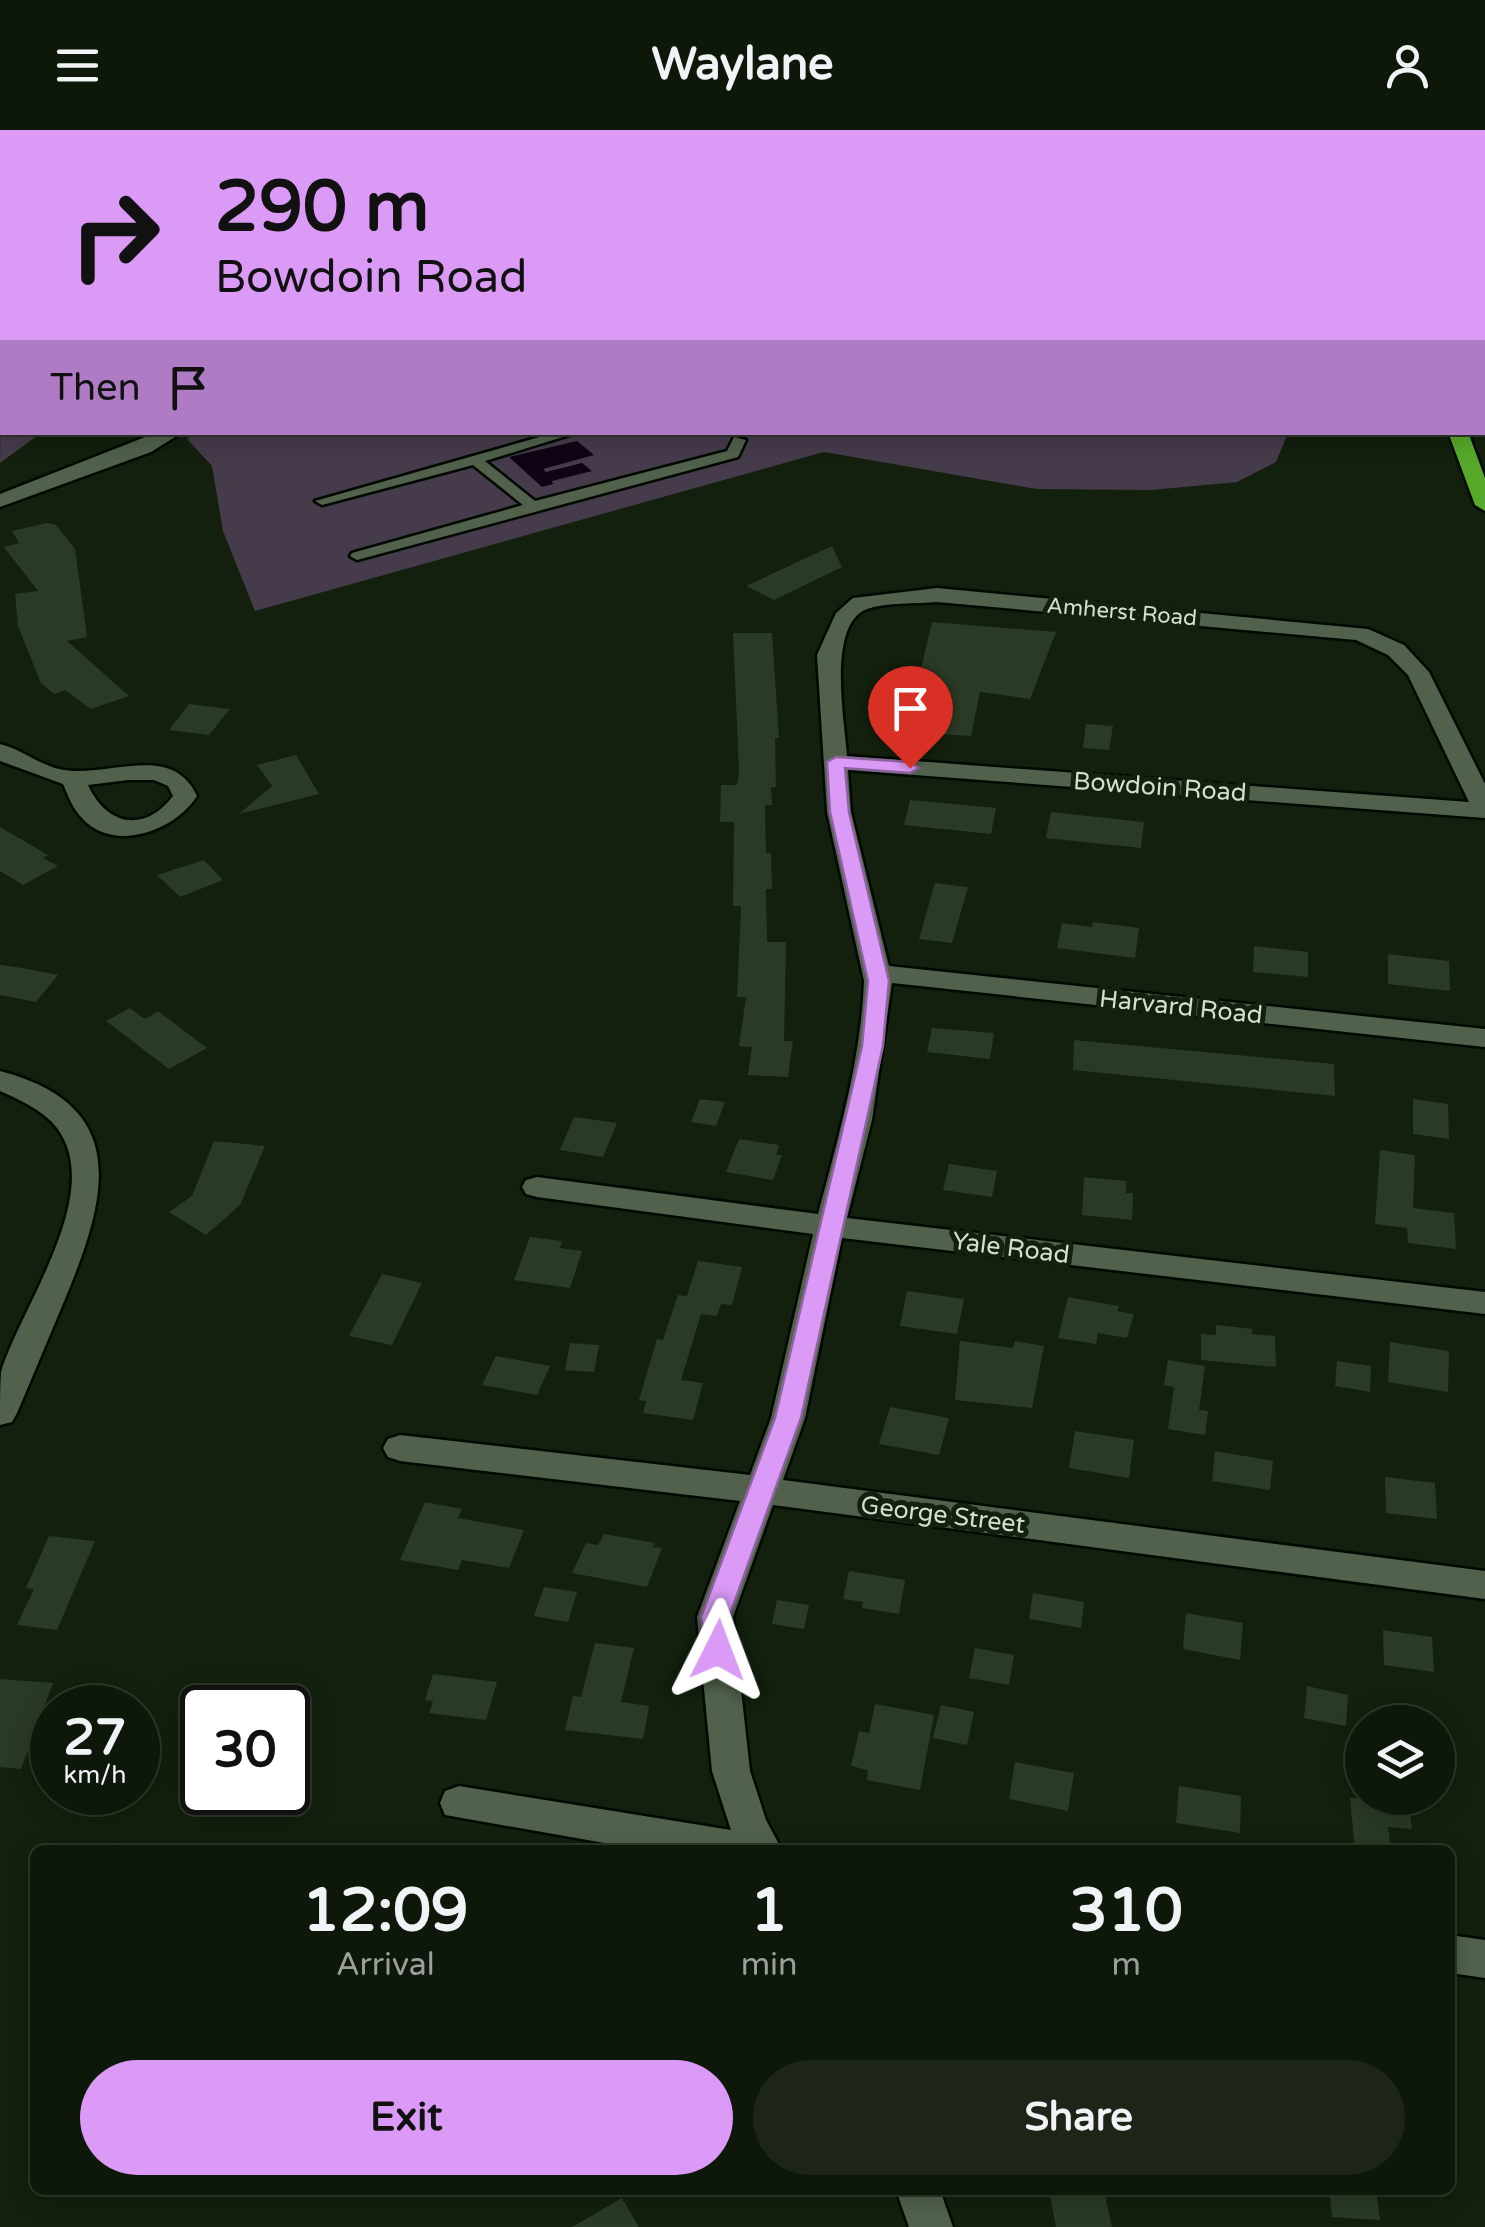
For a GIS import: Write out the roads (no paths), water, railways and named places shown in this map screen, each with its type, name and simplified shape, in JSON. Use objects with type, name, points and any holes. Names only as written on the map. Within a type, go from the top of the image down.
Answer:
[{"type":"highway","points":[[1459,435],[1485,506]]},
{"type":"street","points":[[0,501],[144,448],[168,435]]},
{"type":"street","name":"Amherst Road","points":[[836,762],[828,655],[848,613],[861,602],[937,595],[1342,630],[1396,650],[1428,688],[1485,810]]},
{"type":"street","points":[[0,751],[72,778]]},
{"type":"street","points":[[759,1845],[748,1824],[731,1771],[715,1617],[788,1418],[873,1046],[876,973],[839,812],[836,762]]},
{"type":"street","name":"Bowdoin Road","points":[[836,762],[1485,810]]},
{"type":"street","name":"Harvard Road","points":[[876,973],[1485,1038]]},
{"type":"street","points":[[0,1080],[44,1100],[63,1118],[77,1136],[89,1176],[76,1236],[0,1413]]},
{"type":"street","name":"Yale Road","points":[[537,1187],[830,1226],[1485,1302]]},
{"type":"street","name":"George Street","points":[[400,1448],[762,1490],[1485,1585]]},
{"type":"street","points":[[459,1802],[720,1845]]},
{"type":"street","points":[[1455,1955],[1485,1959]]},
{"type":"street","points":[[920,2195],[931,2227]]},
{"type":"lane","points":[[322,500],[563,435]]},
{"type":"lane","points":[[358,556],[733,454],[739,440]]},
{"type":"lane","points":[[475,460],[533,506]]}]
